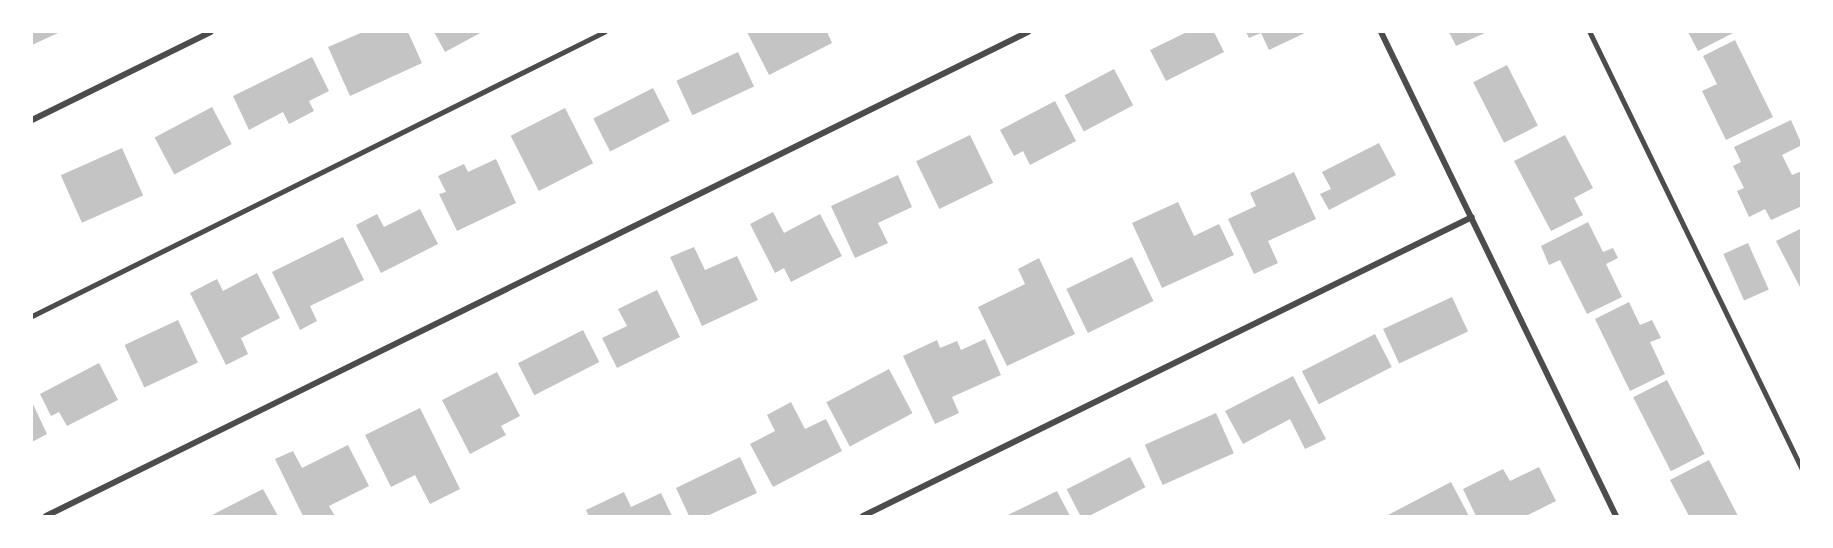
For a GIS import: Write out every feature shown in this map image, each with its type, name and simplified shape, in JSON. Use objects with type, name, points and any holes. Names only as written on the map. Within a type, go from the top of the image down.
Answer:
[{"type":"street","points":[[32,120],[211,32]]},
{"type":"street","points":[[46,516],[1028,32]]},
{"type":"street","points":[[1381,32],[1616,516]]},
{"type":"street","points":[[862,516],[1472,217]]},
{"type":"lane","points":[[32,316],[604,32]]},
{"type":"lane","points":[[1590,32],[1802,469]]},
{"type":"building","points":[[32,32],[60,32],[32,45]]},
{"type":"building","points":[[363,32],[408,32],[422,63],[350,96],[328,47]]},
{"type":"building","points":[[434,32],[482,32],[445,52]]},
{"type":"building","points":[[747,32],[827,32],[832,43],[769,75]]},
{"type":"building","points":[[1187,32],[1214,32],[1224,52],[1166,81],[1150,50]]},
{"type":"building","points":[[1246,32],[1307,32],[1269,50],[1261,33],[1249,38]]},
{"type":"building","points":[[1449,32],[1487,32],[1456,46]]},
{"type":"building","points":[[1688,32],[1735,32],[1698,51]]},
{"type":"building","points":[[1735,40],[1773,117],[1726,140],[1702,91],[1717,84],[1703,56]]},
{"type":"building","points":[[738,52],[754,86],[692,115],[676,81]]},
{"type":"building","points":[[312,57],[329,91],[309,101],[314,111],[289,124],[283,112],[249,130],[233,96]]},
{"type":"building","points":[[1507,65],[1538,126],[1504,143],[1473,82]]},
{"type":"building","points":[[1114,69],[1133,105],[1084,131],[1065,95]]},
{"type":"building","points":[[653,88],[670,121],[610,151],[593,118]]},
{"type":"building","points":[[1055,101],[1076,141],[1030,165],[1023,151],[1014,156],[1000,130]]},
{"type":"building","points":[[212,107],[232,144],[174,175],[155,138]]},
{"type":"building","points":[[565,108],[593,163],[539,191],[511,136]]},
{"type":"building","points":[[1791,120],[1802,145],[1782,155],[1792,175],[1802,171],[1802,206],[1771,220],[1765,209],[1749,217],[1737,191],[1744,188],[1733,166],[1741,162],[1734,147]]},
{"type":"building","points":[[970,135],[993,183],[939,209],[916,161]]},
{"type":"building","points":[[1565,135],[1593,188],[1574,198],[1583,215],[1551,231],[1514,161]]},
{"type":"building","points":[[1379,143],[1396,175],[1329,210],[1320,194],[1331,189],[1322,172]]},
{"type":"building","points":[[122,148],[143,196],[82,223],[61,175]]},
{"type":"building","points":[[496,159],[516,203],[457,231],[439,194],[446,192],[438,176],[464,164],[468,172]]},
{"type":"building","points":[[1294,172],[1316,219],[1268,241],[1278,263],[1254,274],[1228,219],[1256,206],[1250,193]]},
{"type":"building","points":[[898,175],[912,207],[878,223],[888,243],[855,258],[831,206]]},
{"type":"building","points":[[1178,202],[1194,236],[1219,224],[1234,255],[1162,288],[1132,223]]},
{"type":"building","points":[[420,209],[438,244],[381,273],[356,225],[377,214],[384,227]]},
{"type":"building","points":[[773,212],[784,233],[820,214],[842,256],[791,282],[784,268],[775,273],[750,224]]},
{"type":"building","points":[[1588,222],[1603,252],[1613,248],[1618,258],[1606,264],[1622,297],[1587,314],[1560,260],[1549,265],[1541,246]]},
{"type":"building","points":[[1802,228],[1802,291],[1776,241]]},
{"type":"building","points":[[343,237],[364,280],[310,306],[317,321],[300,330],[272,272]]},
{"type":"building","points":[[1748,243],[1769,290],[1744,301],[1723,254]]},
{"type":"building","points":[[694,247],[705,270],[737,256],[758,300],[702,326],[670,257]]},
{"type":"building","points":[[1132,257],[1153,301],[1088,333],[1066,289]]},
{"type":"building","points":[[1039,258],[1075,334],[1007,366],[978,307],[1025,284],[1018,269]]},
{"type":"building","points":[[257,273],[280,318],[241,338],[248,354],[226,365],[190,293],[217,279],[223,291]]},
{"type":"building","points":[[657,290],[680,337],[617,368],[602,338],[627,326],[618,309]]},
{"type":"building","points":[[1452,297],[1468,331],[1399,364],[1383,329]]},
{"type":"building","points":[[1629,302],[1640,325],[1652,320],[1661,338],[1650,342],[1665,374],[1630,391],[1595,319]]},
{"type":"building","points":[[178,320],[198,363],[144,388],[125,345]]},
{"type":"building","points":[[583,330],[599,362],[534,395],[518,363]]},
{"type":"building","points":[[1375,334],[1392,367],[1319,404],[1302,371]]},
{"type":"building","points":[[985,339],[1001,375],[952,397],[959,413],[935,424],[903,356],[937,340],[940,348],[957,341],[961,350]]},
{"type":"building","points":[[99,363],[118,400],[67,426],[59,412],[51,416],[40,394]]},
{"type":"building","points":[[889,369],[912,413],[850,446],[826,402]]},
{"type":"building","points":[[497,372],[520,416],[501,426],[506,435],[470,454],[442,400]]},
{"type":"building","points":[[1293,376],[1326,439],[1305,449],[1290,419],[1243,444],[1225,411]]},
{"type":"building","points":[[1667,380],[1705,454],[1671,471],[1633,397]]},
{"type":"building","points":[[32,402],[47,434],[32,442]]},
{"type":"building","points":[[791,402],[805,429],[826,419],[842,451],[773,487],[750,444],[775,431],[767,415]]},
{"type":"building","points":[[420,408],[460,489],[430,504],[415,475],[391,487],[365,435]]},
{"type":"building","points":[[1216,413],[1234,453],[1163,485],[1145,445]]},
{"type":"building","points":[[348,445],[369,486],[329,506],[335,516],[303,516],[275,459],[293,451],[302,468]]},
{"type":"building","points":[[740,457],[757,493],[707,516],[689,516],[676,488]]},
{"type":"building","points":[[1130,457],[1145,487],[1089,516],[1080,516],[1067,489]]},
{"type":"building","points":[[1709,460],[1738,516],[1689,516],[1670,480]]},
{"type":"building","points":[[1539,467],[1556,501],[1526,516],[1476,516],[1463,489],[1503,469],[1510,481]]},
{"type":"building","points":[[1451,482],[1469,516],[1386,516]]},
{"type":"building","points":[[263,489],[278,516],[210,516]]},
{"type":"building","points":[[1057,491],[1070,516],[1006,516]]},
{"type":"building","points":[[624,492],[631,507],[661,493],[672,516],[589,516],[586,510]]}]
